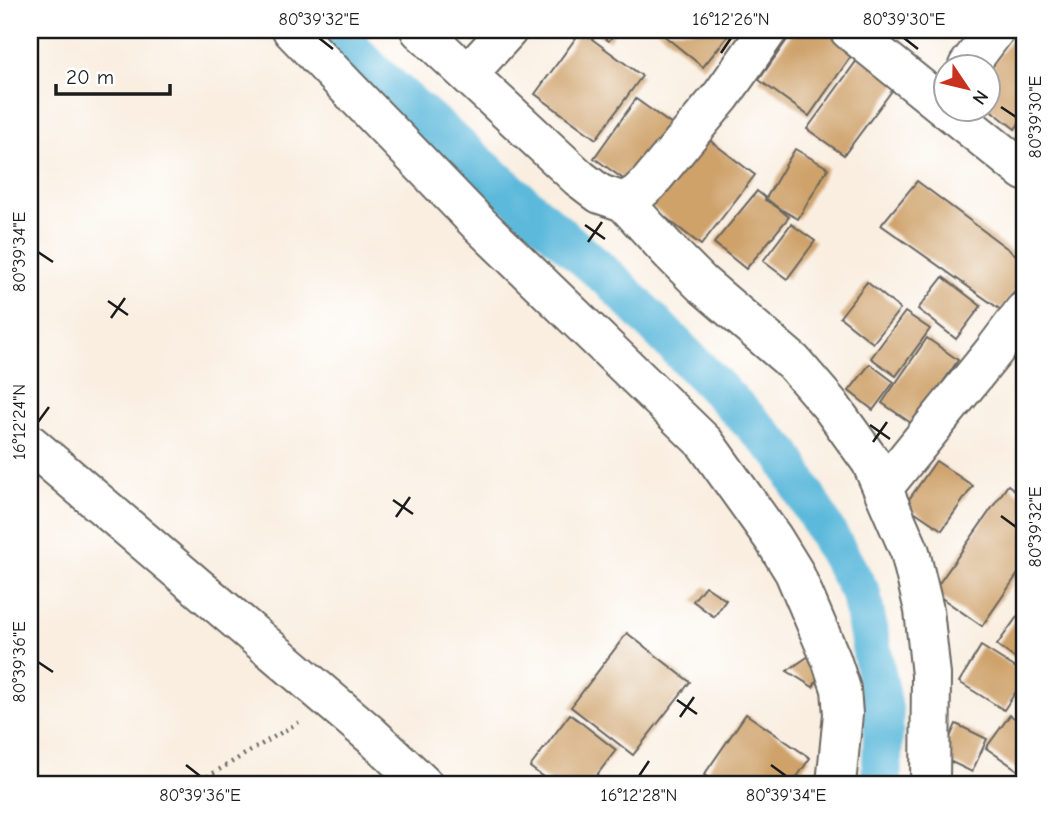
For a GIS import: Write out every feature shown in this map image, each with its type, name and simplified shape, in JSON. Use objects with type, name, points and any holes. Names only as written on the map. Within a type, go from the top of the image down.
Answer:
[{"type":"street","points":[[292,30],[480,225],[705,443],[794,572],[831,659],[841,689],[843,714],[836,784]]},
{"type":"street","points":[[419,30],[579,178],[600,194],[624,202],[702,284],[793,362],[830,405],[871,462],[910,552],[924,610],[931,675],[930,784]]},
{"type":"street","points":[[468,74],[508,30]]},
{"type":"street","points":[[624,202],[649,183],[722,95],[768,30]]},
{"type":"street","points":[[849,30],[932,93]]},
{"type":"street","points":[[978,52],[995,30]]},
{"type":"street","points":[[967,122],[1024,171]]},
{"type":"street","points":[[883,488],[1024,311]]},
{"type":"street","points":[[30,444],[371,735],[423,784]]},
{"type":"path","points":[[195,784],[332,702]]},
{"type":"building","points":[[591,30],[616,30],[609,41]]},
{"type":"building","points":[[657,30],[733,30],[703,67]]},
{"type":"building","points":[[794,30],[829,30],[856,49],[809,116],[759,80]]},
{"type":"building","points":[[581,31],[642,76],[596,139],[535,94]]},
{"type":"building","points":[[1012,38],[1024,47],[1024,116],[1015,129],[1002,119],[1002,52]]},
{"type":"building","points":[[863,52],[900,80],[844,155],[807,129]]},
{"type":"building","points":[[636,99],[672,125],[629,183],[594,158]]},
{"type":"building","points":[[704,136],[755,175],[701,245],[651,206]]},
{"type":"building","points":[[795,149],[828,168],[798,219],[765,200]]},
{"type":"building","points":[[917,181],[1024,261],[1024,279],[1001,310],[881,225]]},
{"type":"building","points":[[757,191],[789,217],[746,269],[714,243]]},
{"type":"building","points":[[791,224],[815,241],[787,279],[763,261]]},
{"type":"building","points":[[943,277],[981,306],[956,339],[918,309]]},
{"type":"building","points":[[867,282],[900,309],[873,343],[840,317]]},
{"type":"building","points":[[905,312],[930,329],[896,376],[871,358]]},
{"type":"building","points":[[1024,333],[1024,367],[1007,355]]},
{"type":"building","points":[[927,338],[958,360],[914,425],[882,403]]},
{"type":"building","points":[[870,364],[894,382],[873,410],[849,391]]},
{"type":"building","points":[[936,461],[973,486],[942,530],[905,505]]},
{"type":"building","points":[[1008,485],[1024,497],[1024,565],[982,626],[933,592]]},
{"type":"building","points":[[705,586],[726,600],[714,617],[693,601]]},
{"type":"building","points":[[1024,607],[1024,665],[997,645]]},
{"type":"building","points":[[627,633],[690,682],[633,755],[571,707]]},
{"type":"building","points":[[981,646],[1024,673],[1024,679],[1004,710],[959,682]]},
{"type":"building","points":[[812,654],[823,670],[813,687],[787,671]]},
{"type":"building","points":[[570,714],[616,750],[590,784],[552,784],[530,767]]},
{"type":"building","points":[[746,714],[810,758],[792,784],[718,784],[704,775]]},
{"type":"building","points":[[1010,715],[1024,725],[1022,773],[986,748]]},
{"type":"building","points":[[956,724],[987,739],[972,772],[941,757]]},
{"type":"waterway","points":[[333,30],[374,73],[615,284],[783,455],[861,594],[884,714],[881,784]]}]
